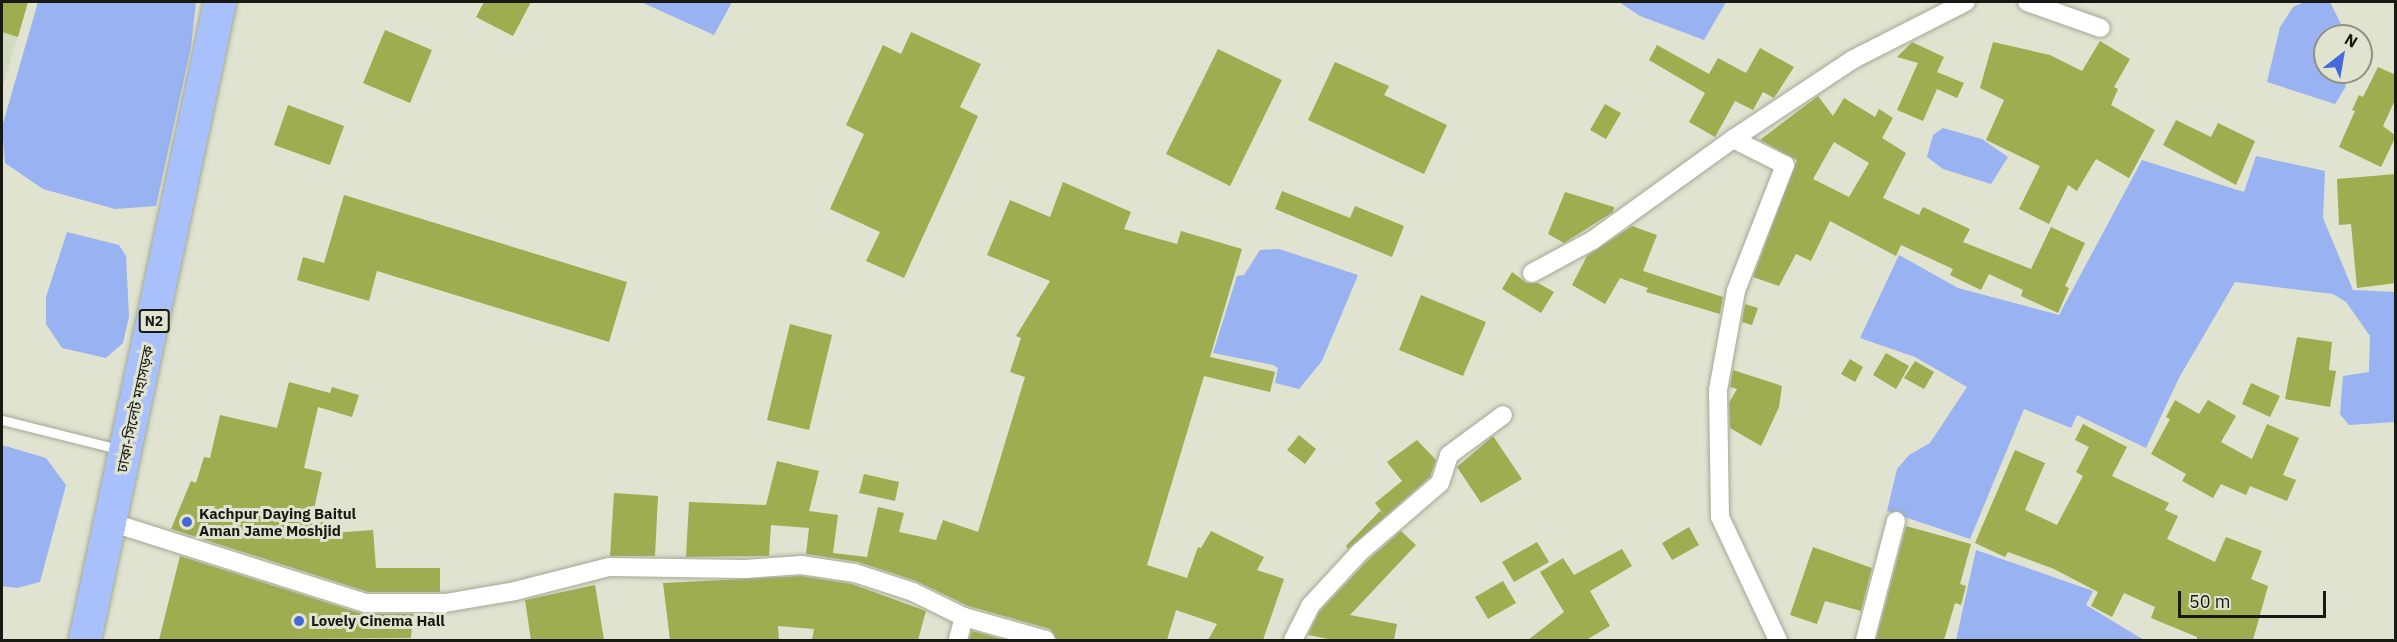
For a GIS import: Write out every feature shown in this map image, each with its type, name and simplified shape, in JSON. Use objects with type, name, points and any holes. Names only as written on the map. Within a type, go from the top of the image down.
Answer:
[{"type":"highway","name":"ঢাকা-সিলেট মহাসড়ক","points":[[85,640],[127,451],[220,2]]},
{"type":"street","points":[[1532,273],[1593,240],[1732,139],[1852,60],[1966,2]]},
{"type":"street","points":[[2027,2],[2102,28]]},
{"type":"street","points":[[1732,139],[1785,165],[1736,291],[1718,390],[1720,518],[1779,640]]},
{"type":"street","points":[[1293,640],[1310,606],[1404,510],[1440,483],[1449,455],[1503,415]]},
{"type":"street","points":[[1865,640],[1896,521]]},
{"type":"street","points":[[110,522],[366,603],[445,603],[515,591],[609,567],[745,569],[801,565],[864,576],[913,592],[964,617],[1046,640]]},
{"type":"street","points":[[958,640],[964,617]]},
{"type":"lane","points":[[2,420],[127,451]]},
{"type":"shaded area","points":[[2,2],[27,2],[2,90]]},
{"type":"water","points":[[38,2],[196,2],[191,47],[156,206],[115,209],[43,189],[5,163],[2,127]]},
{"type":"water","points":[[641,2],[732,2],[714,35]]},
{"type":"water","points":[[1619,2],[1726,2],[1704,40],[1640,16]]},
{"type":"water","points":[[2305,2],[2330,2],[2341,24],[2313,24],[2313,84],[2346,84],[2335,104],[2267,82],[2280,27],[2293,7]]},
{"type":"water","points":[[1943,128],[1982,139],[2008,157],[1991,184],[1943,169],[1927,157],[1933,135]]},
{"type":"water","points":[[2256,156],[2325,171],[2323,218],[2353,290],[2395,292],[2395,422],[2349,425],[2340,414],[2343,376],[2369,372],[2370,336],[2346,302],[2333,294],[2235,282],[2179,378],[2146,448],[2077,415],[2071,428],[2024,409],[1970,539],[1887,511],[1897,469],[1909,455],[1930,443],[1967,387],[1915,357],[1860,338],[1899,255],[1958,288],[2059,315],[2142,160],[2244,192]]},
{"type":"water","points":[[67,232],[119,245],[126,256],[129,317],[123,343],[106,358],[62,348],[46,324],[46,297]]},
{"type":"water","points":[[1279,249],[1358,275],[1322,361],[1299,389],[1275,383],[1278,368],[1273,365],[1213,353],[1237,276],[1244,275],[1260,250]]},
{"type":"water","points":[[2,445],[46,458],[66,485],[40,582],[17,588],[2,586]]},
{"type":"water","points":[[1976,550],[2093,591],[2086,605],[2144,640],[1956,640]]},
{"type":"building","points":[[2,2],[28,2],[18,37],[2,32]]},
{"type":"building","points":[[484,2],[531,2],[513,36],[476,17]]},
{"type":"building","points":[[385,30],[432,50],[410,103],[363,83]]},
{"type":"building","points":[[911,32],[981,64],[960,107],[978,116],[904,278],[866,261],[880,232],[830,209],[864,134],[846,125],[883,45],[901,54]]},
{"type":"building","points":[[2100,41],[2130,59],[2114,87],[2118,89],[2111,105],[2155,130],[2129,178],[2096,159],[2077,191],[2068,185],[2049,224],[2019,209],[2040,166],[1986,140],[2004,100],[1980,88],[1993,42],[2050,55],[2082,71]]},
{"type":"building","points":[[1912,42],[1944,57],[1937,72],[1964,83],[1957,98],[1937,89],[1923,121],[1897,110],[1918,63],[1897,57]]},
{"type":"building","points":[[1657,45],[1709,74],[1718,58],[1746,73],[1760,48],[1794,67],[1774,98],[1763,92],[1753,110],[1735,101],[1715,137],[1689,122],[1705,93],[1649,60]]},
{"type":"building","points":[[1218,49],[1282,80],[1230,186],[1166,154]]},
{"type":"building","points":[[1335,62],[1389,86],[1384,95],[1447,125],[1424,174],[1308,120]]},
{"type":"building","points":[[2378,67],[2396,75],[2396,98],[2383,126],[2396,136],[2381,167],[2339,147],[2355,111],[2352,110],[2359,95],[2363,97],[2370,84],[2373,84],[2373,77]]},
{"type":"building","points":[[1818,96],[1833,116],[1844,98],[1875,117],[1879,109],[1893,118],[1882,138],[1906,153],[1883,198],[1919,215],[1923,207],[1970,229],[1963,242],[2031,269],[2051,227],[2085,243],[2065,286],[2069,288],[2058,313],[2021,296],[2023,290],[1989,274],[1981,290],[1950,275],[1953,269],[1901,245],[1896,256],[1830,221],[1811,261],[1796,254],[1779,286],[1753,277],[1797,160],[1760,140]],"holes":[[[1834,142],[1869,163],[1849,197],[1813,179]]]},
{"type":"building","points":[[1605,104],[1621,113],[1606,139],[1590,130]]},
{"type":"building","points":[[288,105],[344,126],[330,165],[274,145]]},
{"type":"building","points":[[2176,120],[2211,137],[2218,123],[2255,141],[2236,185],[2163,145]]},
{"type":"building","points":[[2396,174],[2396,283],[2357,288],[2351,224],[2339,225],[2337,179]]},
{"type":"building","points":[[1063,182],[1131,212],[1124,229],[1177,244],[1181,231],[1242,249],[1210,357],[1275,372],[1270,392],[1204,376],[1147,565],[1187,578],[1198,547],[1201,548],[1211,531],[1264,557],[1257,570],[1284,579],[1263,640],[1208,640],[1217,624],[1176,610],[1167,640],[1057,640],[1050,629],[968,606],[916,581],[858,562],[806,554],[809,528],[771,525],[769,556],[686,557],[689,502],[766,505],[777,461],[819,471],[809,511],[838,515],[833,553],[867,557],[878,507],[904,513],[899,532],[936,540],[943,520],[978,532],[1025,377],[1010,372],[1021,338],[1016,336],[1050,281],[987,255],[1010,200],[1050,217]]},
{"type":"building","points":[[1282,191],[1350,218],[1355,206],[1404,226],[1392,257],[1275,209]]},
{"type":"building","points":[[1565,192],[1614,207],[1613,212],[1564,243],[1548,234]]},
{"type":"building","points":[[344,195],[627,282],[609,342],[377,271],[369,301],[297,280],[303,257],[324,263]]},
{"type":"building","points":[[1632,226],[1657,235],[1643,271],[1723,297],[1720,314],[1646,292],[1648,288],[1620,278],[1605,304],[1572,285],[1587,256]]},
{"type":"building","points":[[1512,272],[1527,283],[1538,283],[1554,292],[1541,313],[1502,289]]},
{"type":"building","points":[[1421,295],[1486,322],[1463,376],[1399,350]]},
{"type":"building","points":[[1745,304],[1758,308],[1752,325],[1742,322]]},
{"type":"building","points":[[790,324],[832,335],[809,430],[767,420]]},
{"type":"building","points":[[2297,337],[2332,342],[2329,370],[2336,371],[2330,407],[2285,399]]},
{"type":"building","points":[[1886,353],[1909,366],[1896,389],[1873,375]]},
{"type":"building","points":[[1850,359],[1863,367],[1855,382],[1841,374]]},
{"type":"building","points":[[1915,361],[1934,372],[1924,389],[1904,378]]},
{"type":"building","points":[[1733,370],[1782,386],[1779,407],[1761,446],[1730,428],[1729,403],[1737,389],[1730,387]]},
{"type":"building","points":[[289,382],[330,393],[332,387],[359,395],[352,417],[318,407],[304,468],[322,472],[312,519],[334,525],[332,533],[373,530],[376,568],[440,568],[440,592],[368,592],[171,529],[191,481],[196,483],[204,457],[210,458],[220,415],[277,428]]},
{"type":"building","points":[[2251,383],[2280,396],[2270,417],[2242,404]]},
{"type":"building","points":[[2175,400],[2199,414],[2208,400],[2236,416],[2221,442],[2252,459],[2267,424],[2299,438],[2283,475],[2296,480],[2287,501],[2250,486],[2246,495],[2221,484],[2213,498],[2182,481],[2186,474],[2151,454],[2170,419],[2166,417]]},
{"type":"building","points":[[2083,424],[2127,447],[2112,476],[2169,503],[2165,510],[2178,516],[2167,539],[2215,562],[2226,537],[2262,551],[2251,579],[2268,586],[2253,640],[2197,640],[2197,637],[2151,618],[2155,607],[2124,593],[2112,617],[2091,606],[2098,592],[2054,569],[2008,552],[2005,557],[1975,543],[2015,450],[2045,463],[2025,510],[2057,525],[2083,476],[2076,472],[2089,447],[2075,440]]},
{"type":"building","points":[[1299,435],[1316,449],[1305,464],[1287,450]]},
{"type":"building","points":[[1493,436],[1522,479],[1481,503],[1457,467]]},
{"type":"building","points":[[1417,440],[1436,460],[1430,477],[1348,549],[1346,546],[1380,511],[1384,515],[1375,503],[1402,481],[1387,462]]},
{"type":"building","points":[[864,474],[899,482],[895,501],[859,493]]},
{"type":"building","points":[[614,493],[658,496],[655,556],[610,556]]},
{"type":"building","points":[[1906,526],[1971,544],[1960,584],[1966,586],[1961,605],[1955,603],[1944,640],[1876,640]]},
{"type":"building","points":[[1689,527],[1699,545],[1672,560],[1662,543]]},
{"type":"building","points":[[1401,531],[1416,545],[1350,615],[1397,624],[1394,640],[1334,640],[1308,635],[1319,612],[1369,559]]},
{"type":"building","points":[[1537,542],[1549,562],[1514,582],[1502,562]]},
{"type":"building","points":[[1813,547],[1872,568],[1861,611],[1825,601],[1817,624],[1790,615]]},
{"type":"building","points":[[1622,549],[1632,566],[1590,591],[1610,626],[1586,640],[1528,640],[1564,612],[1540,572],[1563,558],[1574,575]]},
{"type":"building","points":[[180,556],[363,614],[413,614],[411,638],[159,640]]},
{"type":"building","points":[[801,576],[852,584],[926,611],[918,640],[812,640],[814,629],[778,626],[779,640],[670,640],[663,583]]},
{"type":"building","points":[[1503,581],[1516,603],[1488,619],[1475,597]]},
{"type":"building","points":[[595,585],[604,640],[531,640],[525,600]]},
{"type":"building","points":[[972,631],[1006,640],[969,640]]},
{"type":"place","name":"Kachpur Daying Baitul Aman Jame Moshjid","points":[[187,522]]},
{"type":"place","name":"Lovely Cinema Hall","points":[[299,621]]}]
